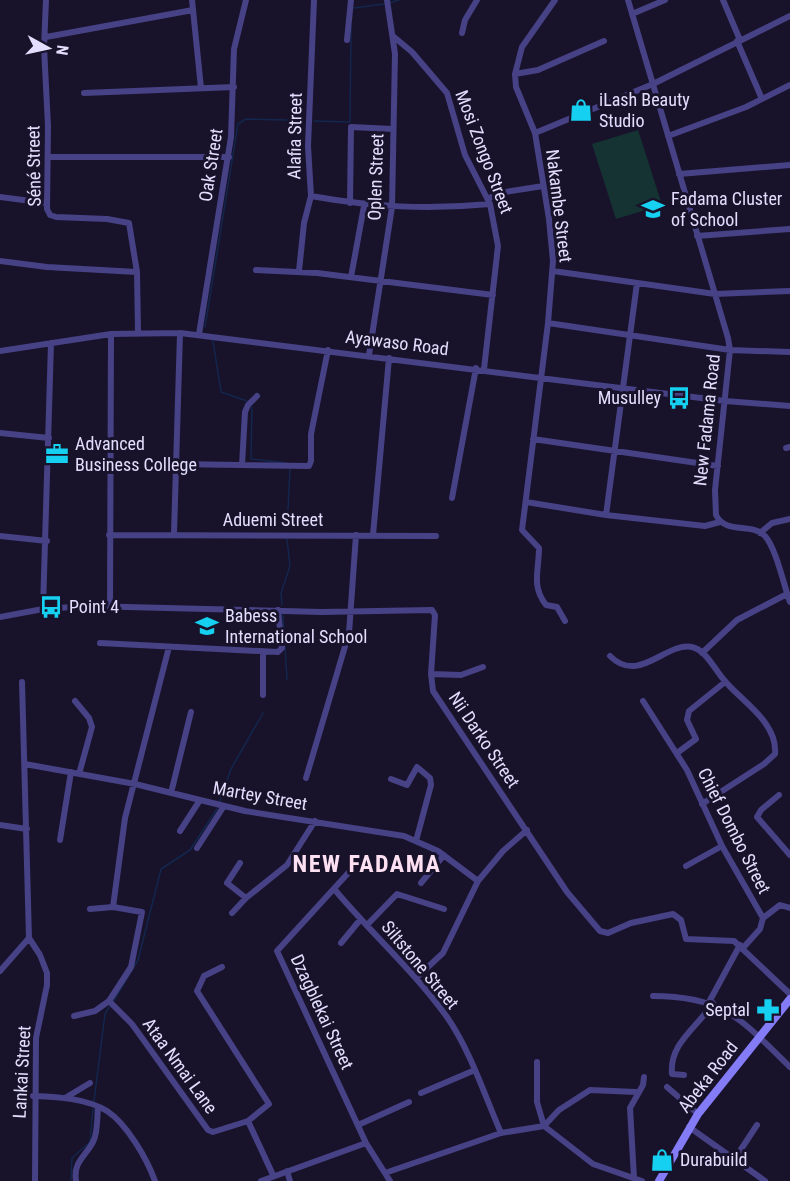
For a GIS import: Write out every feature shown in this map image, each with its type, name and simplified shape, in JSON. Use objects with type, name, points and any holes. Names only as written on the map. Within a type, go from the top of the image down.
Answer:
[{"type":"street","name":"Séné Street","points":[[46,0],[44,54],[48,157],[46,204],[50,215],[56,217],[123,220],[129,223],[137,272],[138,331]]},
{"type":"street","points":[[192,0],[201,88]]},
{"type":"street","name":"Oak Street","points":[[199,334],[229,157],[234,49],[246,0]]},
{"type":"street","name":"Alafia Street","points":[[299,272],[304,223],[311,196],[308,146],[314,0]]},
{"type":"street","points":[[347,40],[351,0]]},
{"type":"street","name":"Oplen Street","points":[[369,355],[392,207],[394,37],[387,0]]},
{"type":"street","points":[[462,33],[465,20],[477,0]]},
{"type":"street","points":[[555,0],[522,47],[515,74],[538,70],[603,41]]},
{"type":"street","name":"New Fadama Road","points":[[628,0],[730,351],[714,510],[720,522]]},
{"type":"street","points":[[632,14],[665,0]]},
{"type":"street","points":[[723,0],[762,99]]},
{"type":"street","points":[[46,37],[193,9]]},
{"type":"street","points":[[535,133],[653,84],[790,16]]},
{"type":"street","name":"Mosi Zongo Street","points":[[394,37],[412,52],[447,93],[465,154],[489,202],[498,246],[484,369]]},
{"type":"street","name":"Nakambe Street","points":[[515,74],[516,87],[535,133],[549,219],[553,271],[522,532],[540,550],[537,588],[544,604],[557,607],[566,621]]},
{"type":"street","points":[[668,136],[762,99],[790,85]]},
{"type":"street","points":[[84,93],[234,87]]},
{"type":"street","points":[[350,202],[350,129],[354,126],[393,129]]},
{"type":"street","points":[[48,157],[229,157]]},
{"type":"street","points":[[679,174],[790,165]]},
{"type":"street","points":[[311,196],[364,206],[436,209],[489,202],[499,193],[543,186]]},
{"type":"street","points":[[0,197],[46,204]]},
{"type":"street","points":[[351,277],[364,206]]},
{"type":"street","points":[[697,236],[790,229]]},
{"type":"street","points":[[0,261],[47,267],[137,272]]},
{"type":"street","points":[[256,270],[351,277],[493,295]]},
{"type":"street","points":[[553,271],[715,294],[790,291]]},
{"type":"street","points":[[606,514],[637,283]]},
{"type":"street","points":[[548,323],[730,351],[790,352]]},
{"type":"street","name":"Ayawaso Road","points":[[0,351],[111,333],[138,331],[199,334],[725,400],[790,406]]},
{"type":"street","points":[[110,606],[111,333]]},
{"type":"street","points":[[174,534],[180,333]]},
{"type":"street","points":[[43,609],[51,344]]},
{"type":"street","points":[[176,464],[289,468],[310,465],[311,434],[328,350]]},
{"type":"street","points":[[373,535],[388,358]]},
{"type":"street","points":[[452,498],[476,368]]},
{"type":"street","points":[[242,465],[246,412],[250,403],[257,396]]},
{"type":"street","points":[[0,433],[49,438]]},
{"type":"street","points":[[533,439],[718,466]]},
{"type":"street","points":[[526,502],[705,525],[720,522],[760,533],[768,542],[790,602]]},
{"type":"street","points":[[760,533],[775,522],[790,519]]},
{"type":"street","name":"Aduemi Street","points":[[109,536],[174,534],[436,536]]},
{"type":"street","points":[[306,778],[351,626],[349,611],[356,535]]},
{"type":"street","points":[[0,536],[46,541]]},
{"type":"street","points":[[702,653],[738,620],[787,594]]},
{"type":"street","name":"Nii Darko Street","points":[[0,617],[43,609],[110,606],[349,611],[432,610],[435,615],[431,674],[433,691],[567,892],[600,931],[608,933],[625,925],[673,914],[681,920],[684,935],[688,940],[719,938],[734,941],[742,946]]},
{"type":"street","points":[[100,643],[263,652],[281,650],[279,610]]},
{"type":"street","points":[[113,907],[119,853],[169,647]]},
{"type":"street","points":[[610,656],[620,664],[631,667],[684,648],[694,648],[702,653],[725,682],[762,719],[771,736],[774,754],[764,764],[702,804]]},
{"type":"street","points":[[263,652],[263,695]]},
{"type":"street","points":[[431,674],[461,675],[483,667]]},
{"type":"street","name":"Lankai Street","points":[[22,682],[29,938],[40,955],[47,973],[47,985],[36,1038],[33,1096],[35,1181]]},
{"type":"street","points":[[677,753],[696,739],[687,720],[687,714],[725,682]]},
{"type":"street","points":[[75,701],[89,718],[92,727],[79,774]]},
{"type":"street","name":"Chief Dombo Street","points":[[643,702],[677,753],[722,846],[763,918],[760,929],[742,946],[711,1003],[673,1055],[672,1074],[684,1075]]},
{"type":"street","points":[[171,793],[191,712]]},
{"type":"street","name":"Martey Street","points":[[25,764],[135,784],[224,806],[390,833],[416,841],[444,855],[478,881]]},
{"type":"street","points":[[391,779],[407,785],[417,767],[430,778],[431,785],[416,841]]},
{"type":"street","points":[[60,840],[71,772]]},
{"type":"street","points":[[779,795],[757,817],[790,855]]},
{"type":"street","points":[[180,831],[200,800]]},
{"type":"street","points":[[197,848],[224,806]]},
{"type":"street","points":[[232,913],[246,898],[287,865],[315,821]]},
{"type":"street","points":[[0,825],[27,829]]},
{"type":"street","points":[[416,978],[443,953],[478,881],[503,851],[527,831]]},
{"type":"street","points":[[686,866],[722,846]]},
{"type":"street","points":[[421,882],[444,855]]},
{"type":"street","points":[[240,863],[227,883],[246,898]]},
{"type":"street","name":"Dzagblekai Street","points":[[350,871],[277,951],[366,1143],[390,1181]]},
{"type":"street","name":"Siltstone Street","points":[[335,890],[360,920],[416,978],[448,1019],[475,1070],[501,1133]]},
{"type":"street","points":[[367,925],[398,894],[444,909]]},
{"type":"street","points":[[763,918],[780,905],[790,908]]},
{"type":"street","points":[[74,1016],[112,1003],[131,967],[141,916],[139,910],[113,907],[90,909]]},
{"type":"street","points":[[341,943],[360,920]]},
{"type":"street","points":[[0,971],[29,938]]},
{"type":"street","points":[[742,946],[790,994]]},
{"type":"street","name":"Ataa Nmai Lane","points":[[112,1003],[132,1024],[208,1130],[218,1132],[248,1121],[269,1104],[197,992],[204,976],[222,967]]},
{"type":"street","points":[[653,996],[690,997],[711,1003],[732,1014],[790,1067]]},
{"type":"street","name":"Abeka Road","points":[[659,1181],[698,1114],[790,999]]},
{"type":"street","points":[[537,1062],[537,1102],[544,1126],[593,1164],[642,1181]]},
{"type":"street","points":[[421,1093],[475,1070]]},
{"type":"street","points":[[634,1178],[630,1108],[636,1092],[643,1085],[644,1077]]},
{"type":"street","points":[[65,1098],[90,1083]]},
{"type":"street","points":[[667,1088],[698,1114]]},
{"type":"street","points":[[385,1173],[501,1133],[544,1126],[559,1110],[590,1090],[636,1092]]},
{"type":"street","points":[[33,1096],[65,1098],[98,1107],[116,1119],[148,1160],[154,1181]]},
{"type":"street","points":[[358,1125],[410,1102]]},
{"type":"street","points":[[76,1181],[79,1158],[94,1140],[98,1107]]},
{"type":"street","points":[[248,1121],[273,1175]]},
{"type":"street","points":[[734,1160],[758,1125]]},
{"type":"street","points":[[689,1127],[765,1181]]},
{"type":"street","points":[[261,1181],[366,1143]]},
{"type":"street","points":[[287,1171],[290,1181]]},
{"type":"green space","points":[[638,130],[662,205],[616,219],[592,144]]},
{"type":"waterway","points":[[389,3],[399,0]]},
{"type":"waterway","points":[[354,8],[384,4]]},
{"type":"waterway","points":[[314,121],[350,122],[351,27]]},
{"type":"waterway","points":[[205,327],[238,124],[246,119],[287,120]]},
{"type":"waterway","points":[[213,341],[221,392],[247,401]]},
{"type":"waterway","points":[[252,407],[251,459],[286,463]]},
{"type":"waterway","points":[[287,529],[290,469]]},
{"type":"waterway","points":[[282,605],[281,593],[290,566],[287,539]]},
{"type":"waterway","points":[[283,615],[287,679]]},
{"type":"waterway","points":[[220,801],[231,769],[263,713]]},
{"type":"waterway","points":[[113,1002],[138,960],[161,869],[190,850],[217,809]]},
{"type":"waterway","points":[[94,1101],[105,1014],[110,1006]]},
{"type":"waterway","points":[[71,1181],[72,1158],[90,1142],[93,1109]]},
{"type":"place","name":"iLash Beauty Studio","points":[[581,110]]},
{"type":"place","name":"Fadama Cluster of School","points":[[653,209]]},
{"type":"place","name":"Musulley","points":[[679,398]]},
{"type":"place","name":"Advanced Business College","points":[[57,454]]},
{"type":"place","name":"Point 4","points":[[51,607]]},
{"type":"place","name":"Babess International School","points":[[207,626]]},
{"type":"place","name":"Septal","points":[[768,1010]]},
{"type":"place","name":"Durabuild","points":[[662,1160]]},
{"type":"district","name":"NEW FADAMA","points":[[367,864]]}]
